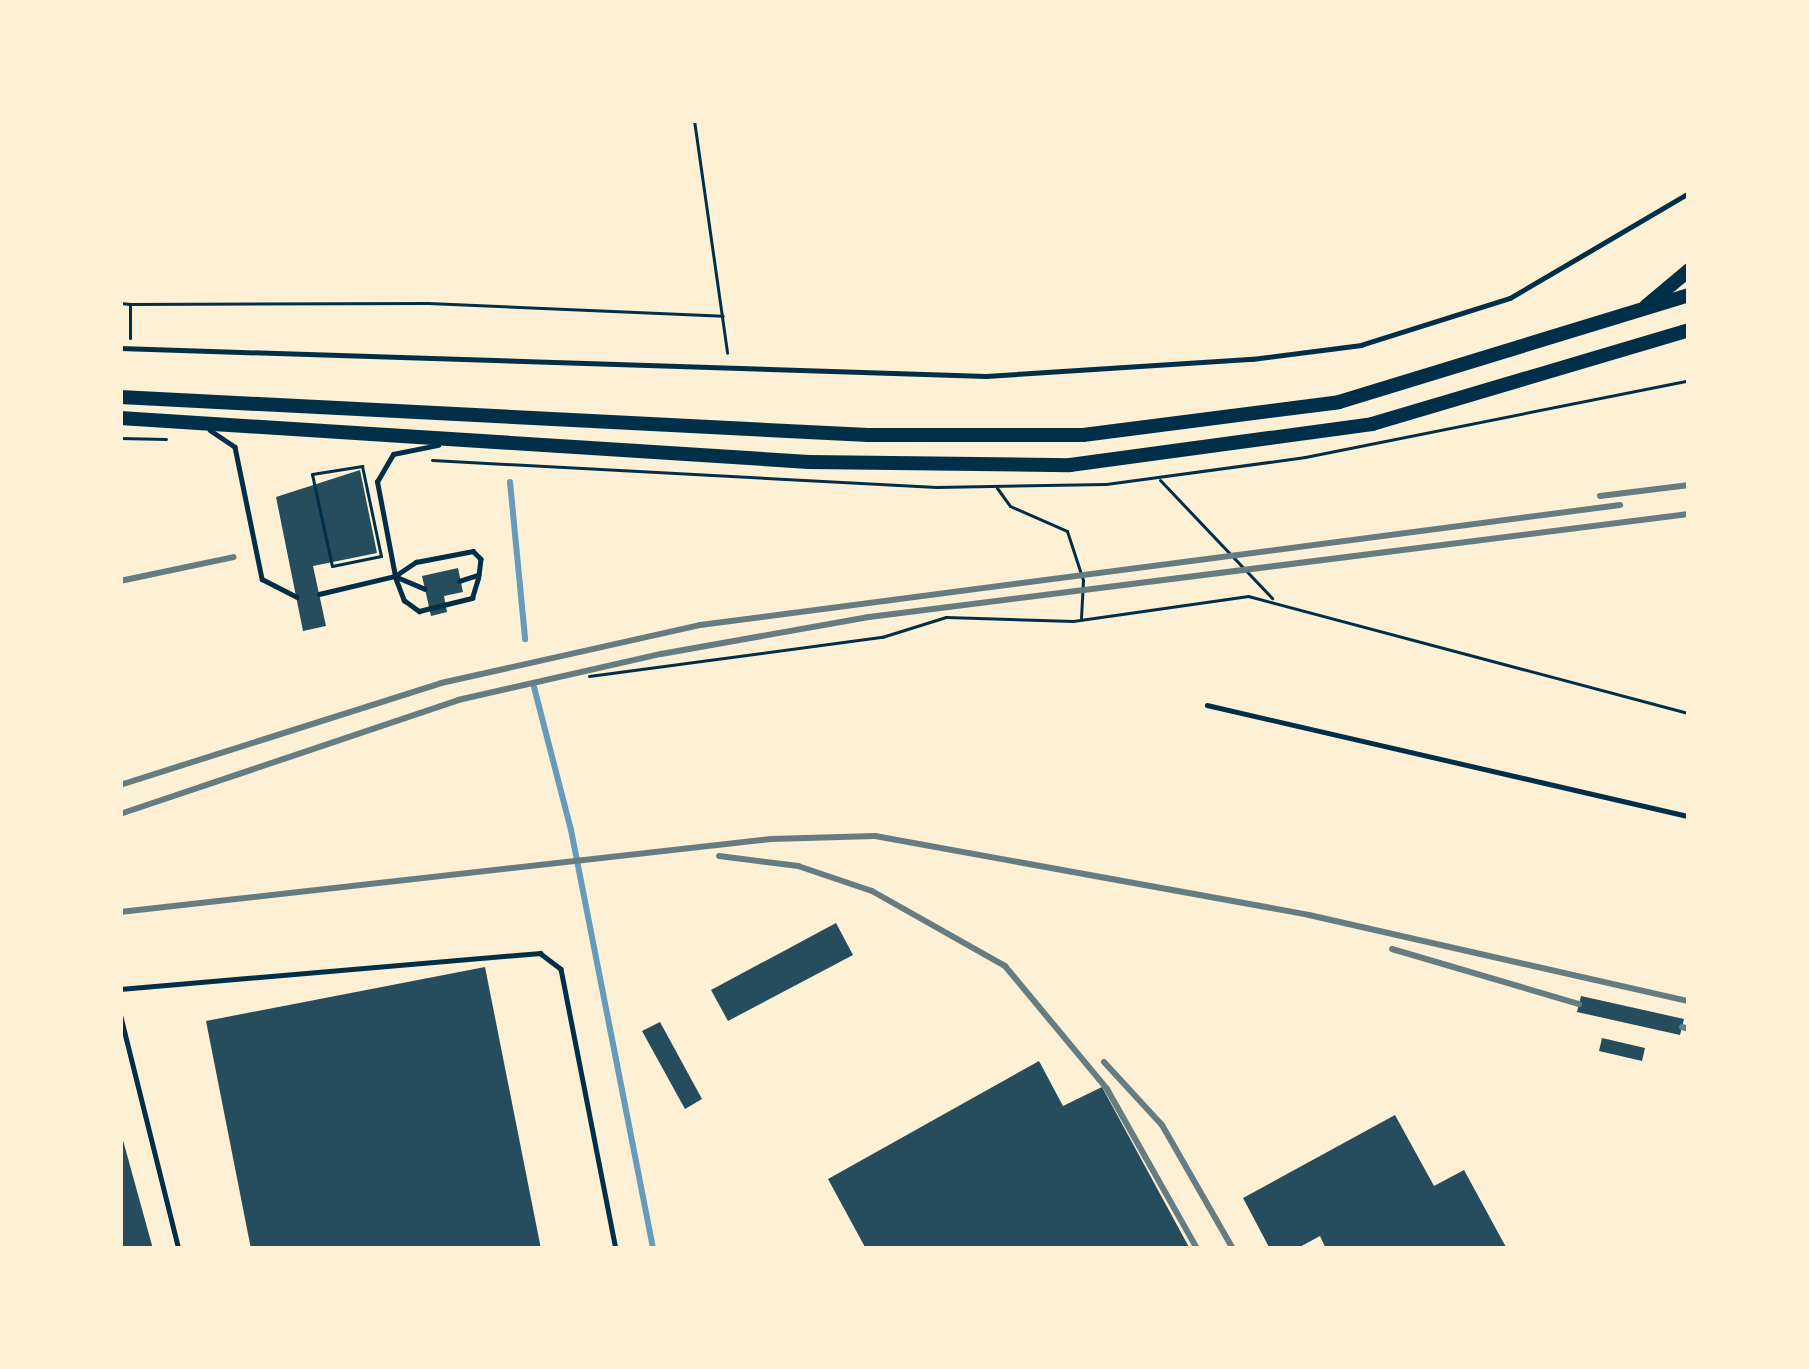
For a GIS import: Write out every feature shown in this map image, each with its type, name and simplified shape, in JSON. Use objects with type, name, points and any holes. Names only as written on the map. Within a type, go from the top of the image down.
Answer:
[{"type":"main road","points":[[1638,314],[1689,270]]},
{"type":"main road","points":[[120,397],[868,435],[1042,436],[1259,415],[1456,372],[1689,296]]},
{"type":"main road","points":[[120,418],[183,417],[549,444],[989,467],[1265,443],[1466,401],[1689,330]]},
{"type":"main road","points":[[1456,372],[1466,401]]},
{"type":"lane","points":[[120,348],[1070,374],[1361,345],[1510,298],[1689,193]]},
{"type":"lane","points":[[183,417],[235,446],[262,579],[297,597]]},
{"type":"lane","points":[[319,594],[395,576],[416,562],[472,550],[481,559],[472,598],[419,611],[404,600],[395,576],[377,482],[393,454],[437,445],[549,444]]},
{"type":"lane","points":[[460,581],[479,575]]},
{"type":"lane","points":[[395,576],[425,590]]},
{"type":"lane","points":[[1207,705],[1689,816]]},
{"type":"lane","points":[[120,988],[540,953],[561,969],[616,1249]]},
{"type":"lane","points":[[120,1013],[179,1249]]},
{"type":"path","points":[[694,120],[728,367]]},
{"type":"path","points":[[120,303],[428,303],[723,316]]},
{"type":"path","points":[[130,304],[130,345]]},
{"type":"path","points":[[1528,412],[1689,380]]},
{"type":"path","points":[[120,438],[128,439]]},
{"type":"path","points":[[362,466],[381,556],[332,566],[312,474],[362,466]]},
{"type":"path","points":[[1159,478],[1274,599]]},
{"type":"path","points":[[996,486],[1010,506],[1067,531],[1083,580],[1081,620]]},
{"type":"path","points":[[589,676],[882,637],[946,617],[1081,620],[1274,599],[1363,631],[1689,713]]},
{"type":"building","points":[[360,470],[377,553],[313,566],[326,626],[303,631],[276,497]]},
{"type":"building","points":[[458,568],[463,592],[444,596],[447,612],[431,616],[422,576]]},
{"type":"building","points":[[836,923],[853,955],[728,1021],[711,990]]},
{"type":"building","points":[[485,967],[541,1249],[251,1249],[206,1021]]},
{"type":"building","points":[[1581,996],[1684,1019],[1680,1035],[1577,1012]]},
{"type":"building","points":[[660,1022],[702,1099],[685,1109],[642,1031]]},
{"type":"building","points":[[1602,1038],[1645,1048],[1642,1061],[1599,1051]]},
{"type":"building","points":[[1039,1061],[1063,1106],[1102,1087],[1190,1249],[866,1249],[828,1179]]},
{"type":"building","points":[[1395,1115],[1434,1186],[1464,1170],[1507,1249],[1326,1249],[1320,1236],[1296,1249],[1270,1249],[1243,1198]]},
{"type":"building","points":[[121,1133],[153,1249],[120,1249]]},
{"type":"waterway","points":[[510,482],[525,639]]},
{"type":"waterway","points":[[534,687],[571,830],[653,1249]]},
{"type":"railway","points":[[1600,496],[1689,485]]},
{"type":"railway","points":[[120,785],[441,683],[700,625],[1620,505]]},
{"type":"railway","points":[[120,814],[458,700],[661,654],[869,617],[1689,514]]},
{"type":"railway","points":[[120,581],[234,557]]},
{"type":"railway","points":[[120,912],[771,839],[875,836],[1309,915],[1689,1001]]},
{"type":"railway","points":[[719,856],[798,866],[872,891],[1005,966],[1107,1089],[1197,1249]]},
{"type":"railway","points":[[1392,949],[1579,1004]]},
{"type":"railway","points":[[1682,1027],[1689,1029]]},
{"type":"railway","points":[[1104,1062],[1162,1125],[1233,1249]]}]
